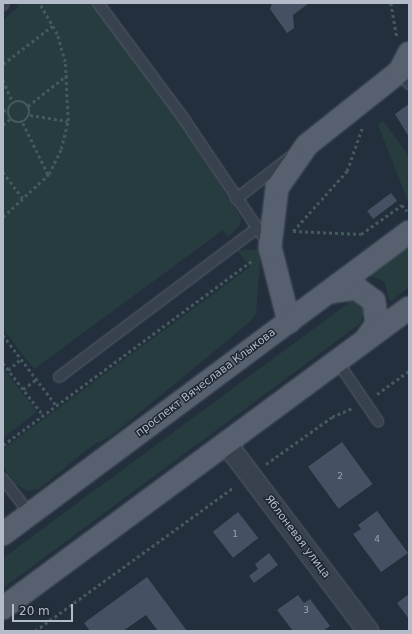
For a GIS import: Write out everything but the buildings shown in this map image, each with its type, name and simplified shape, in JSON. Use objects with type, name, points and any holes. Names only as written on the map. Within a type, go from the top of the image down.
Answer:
[{"type":"main road","points":[[289,322],[270,247],[277,188],[307,145],[406,69]]},
{"type":"main road","name":"проспект Вячеслава Клыкова","points":[[3,534],[409,232]]},
{"type":"main road","points":[[328,293],[356,288],[374,301],[377,324],[367,338]]},
{"type":"main road","points":[[3,608],[409,308]]},
{"type":"street","name":"Яблоневая улица","points":[[226,443],[368,631]]},
{"type":"lane","points":[[98,3],[184,119],[256,229],[270,247]]},
{"type":"lane","points":[[236,199],[307,145]]},
{"type":"lane","points":[[59,377],[256,229]]},
{"type":"lane","points":[[337,361],[378,421]]},
{"type":"lane","points":[[3,479],[30,514]]},
{"type":"path","points":[[3,217],[24,200],[48,174],[61,149],[68,121],[67,75],[52,26],[39,3]]},
{"type":"path","points":[[3,64],[52,26]]},
{"type":"path","points":[[28,106],[67,75]]},
{"type":"path","points":[[3,80],[14,102],[28,106]]},
{"type":"path","points":[[7,111],[14,102]]},
{"type":"path","points":[[28,106],[30,115]]},
{"type":"path","points":[[3,110],[7,111]]},
{"type":"path","points":[[7,111],[10,119]]},
{"type":"path","points":[[30,115],[68,121]]},
{"type":"path","points":[[23,123],[30,115]]},
{"type":"path","points":[[10,119],[23,123],[48,174]]},
{"type":"path","points":[[3,124],[10,119]]},
{"type":"path","points":[[3,172],[24,200]]},
{"type":"path","points":[[293,232],[361,234],[402,205],[409,215]]},
{"type":"path","points":[[3,445],[270,247]]},
{"type":"path","points":[[3,335],[56,405]]},
{"type":"path","points":[[3,342],[6,339]]},
{"type":"path","points":[[8,370],[22,359]]},
{"type":"path","points":[[3,363],[43,415]]},
{"type":"path","points":[[36,631],[332,417],[365,403],[409,371]]},
{"type":"path","points":[[23,389],[37,379]]},
{"type":"green space","points":[[15,3],[91,3],[177,118],[241,218],[240,225],[228,237],[223,230],[34,369],[3,329],[3,20],[19,7]]},
{"type":"green space","points":[[383,121],[409,156],[409,204],[378,125]]},
{"type":"green space","points":[[409,245],[409,287],[390,302],[384,281],[368,275]]},
{"type":"green space","points":[[261,249],[256,313],[251,321],[110,437],[94,444],[39,489],[27,491],[16,484],[3,467],[3,449],[250,267],[237,250]]},
{"type":"green space","points":[[350,302],[356,302],[364,310],[361,323],[3,588],[3,558]]},
{"type":"green space","points":[[3,368],[37,412],[3,438]]}]
